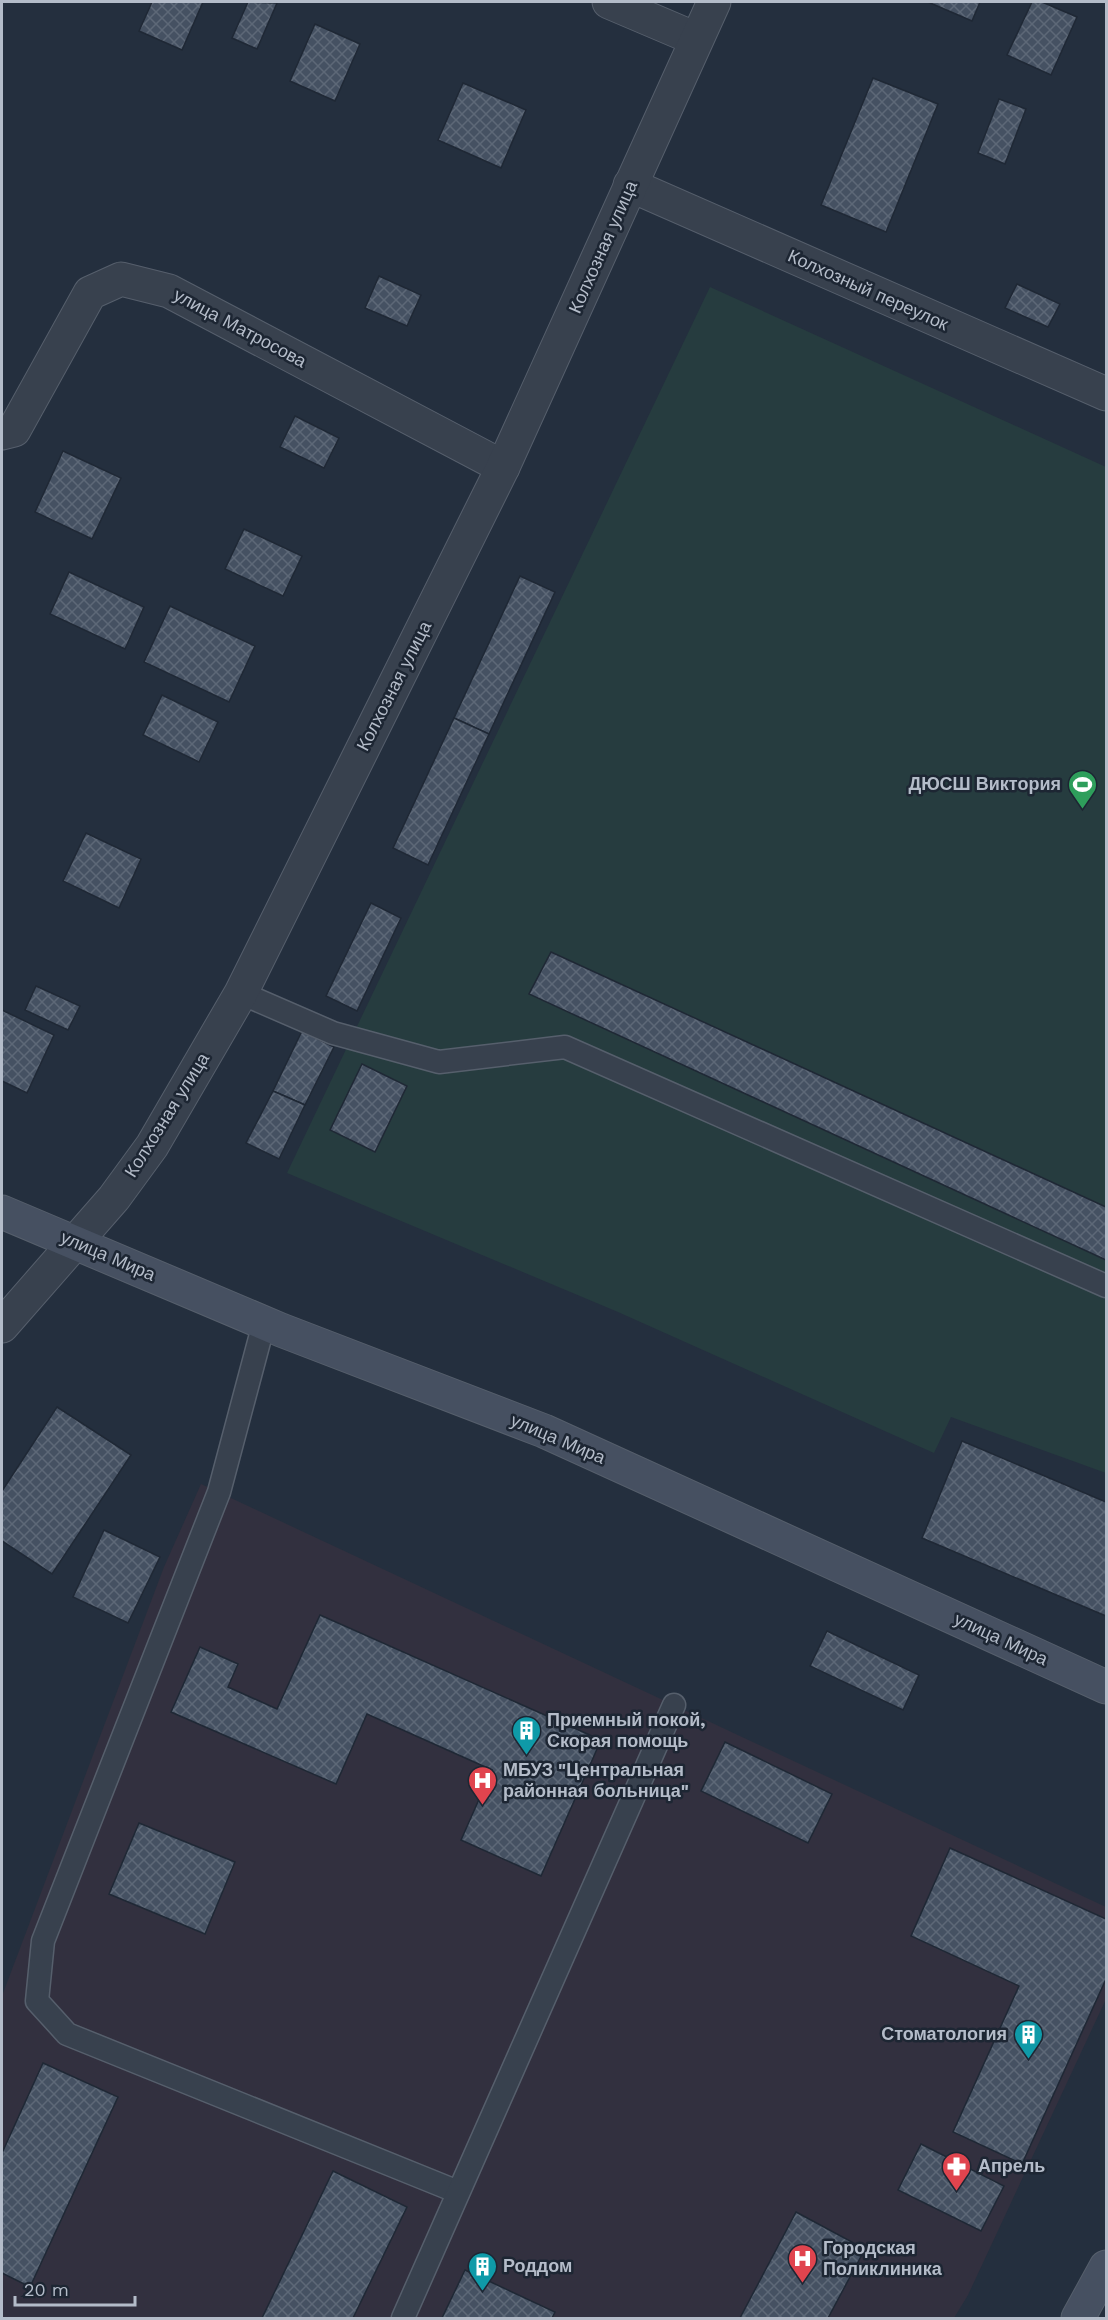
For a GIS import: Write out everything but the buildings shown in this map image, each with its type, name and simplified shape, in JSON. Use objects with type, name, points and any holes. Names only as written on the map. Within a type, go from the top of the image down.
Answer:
[{"type":"main road","name":"улица Мира","points":[[2,1212],[264,1323],[544,1431],[1107,1687]]},
{"type":"main road","points":[[1078,2319],[1107,2267]]},
{"type":"street","points":[[609,2],[696,39]]},
{"type":"street","name":"Колхозная улица","points":[[2,1326],[114,1198],[152,1146],[241,993],[503,466],[714,2]]},
{"type":"street","name":"Колхозный переулок","points":[[630,185],[1107,394]]},
{"type":"street","name":"улица Матросова","points":[[2,433],[14,430],[90,292],[121,279],[169,291],[503,466]]},
{"type":"lane","points":[[241,993],[333,1033],[439,1062],[565,1047],[1107,1286]]},
{"type":"lane","points":[[264,1323],[219,1492],[43,1941],[37,2001],[67,2034],[458,2192]]},
{"type":"lane","points":[[403,2319],[674,1705]]},
{"type":"shaded area","name":"МБУЗ \"Центральная районная больница\"","points":[[201,1484],[1106,1907],[1106,1999],[968,2295],[954,2318],[2,2318],[2,1996],[164,1567]]},
{"type":"green space","points":[[710,287],[1106,467],[1106,1473],[951,1417],[934,1453],[618,1312],[287,1173]]},
{"type":"place","name":"ДЮСШ Виктория","points":[[1082,810]]},
{"type":"place","name":"Приемный покой, Скорая помощь","points":[[526,1756]]},
{"type":"place","name":"МБУЗ \"Центральная районная больница\"","points":[[482,1806]]},
{"type":"place","name":"Стоматология","points":[[1028,2060]]},
{"type":"place","name":"Апрель","points":[[957,2192]]},
{"type":"place","name":"Городская Поликлиника","points":[[802,2284]]},
{"type":"place","name":"Роддом","points":[[482,2292]]}]
